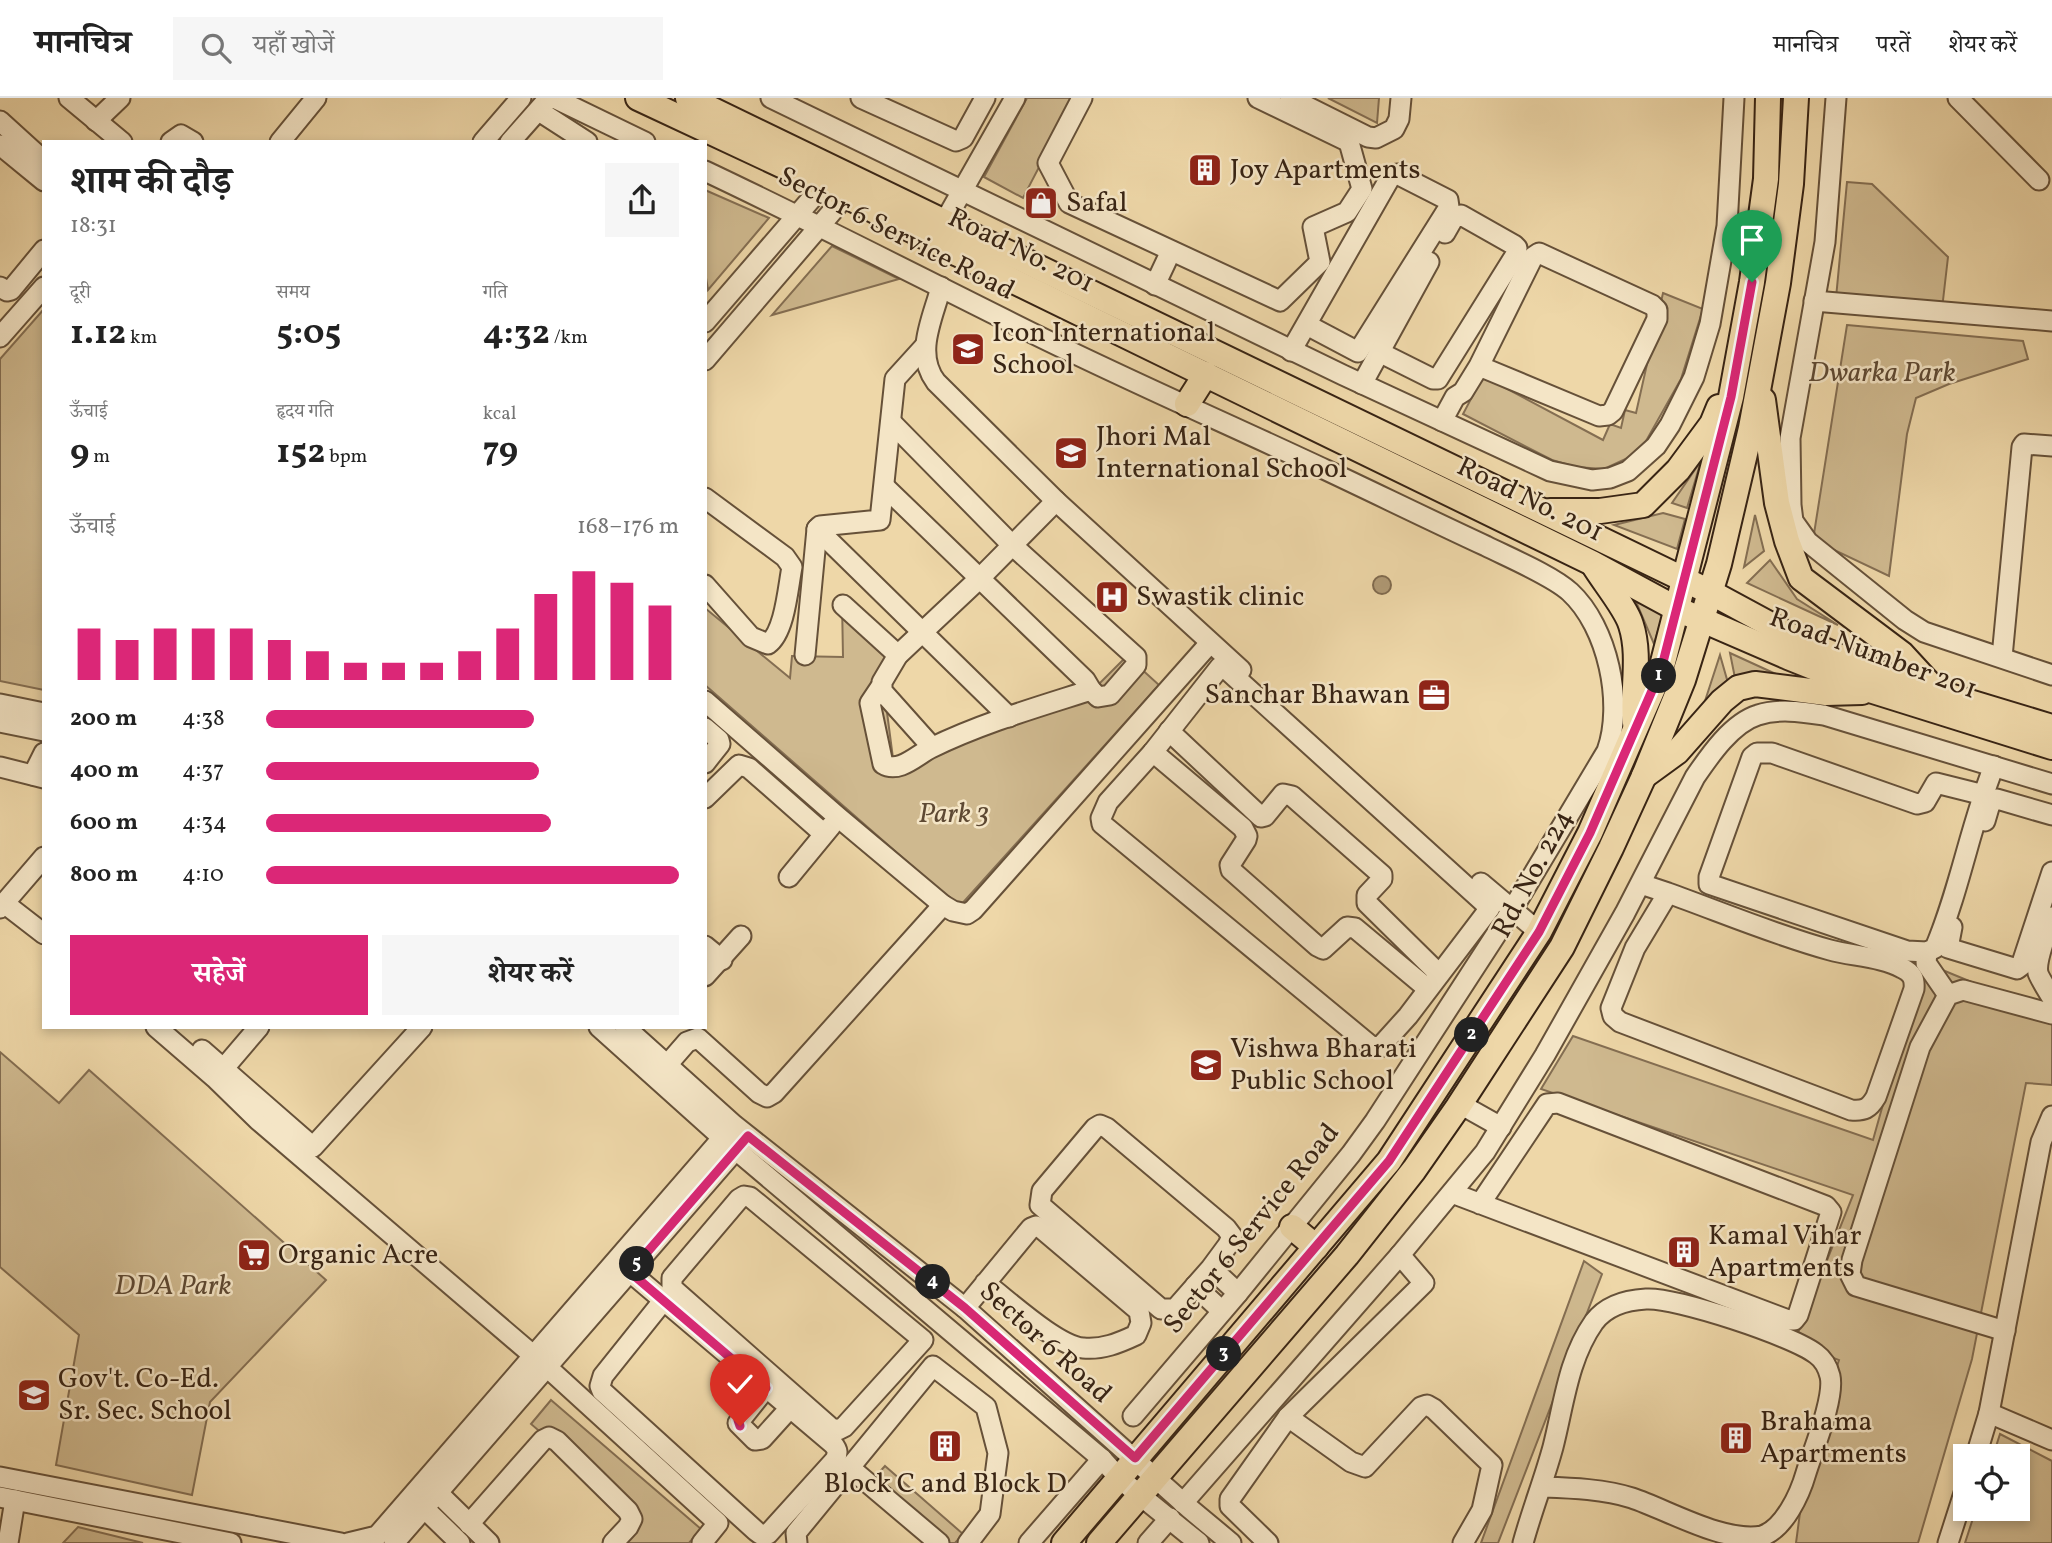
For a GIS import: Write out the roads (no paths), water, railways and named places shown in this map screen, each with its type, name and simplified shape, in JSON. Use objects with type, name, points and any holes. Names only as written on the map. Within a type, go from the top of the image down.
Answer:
[{"type":"main road","name":"Road No. 201","points":[[638,98],[842,183],[945,221],[1685,581]]},
{"type":"main road","name":"Road No. 201","points":[[688,98],[842,183],[958,254],[1592,563],[1677,609]]},
{"type":"main road","name":"Rd. No. 224","points":[[1064,1543],[1389,1161],[1539,932],[1590,833],[1661,670],[1731,397],[1752,282],[1766,179],[1768,98]]},
{"type":"main road","name":"Rd. No. 224","points":[[1099,1543],[1347,1255],[1414,1170],[1562,947],[1644,776],[1683,680],[1703,621],[1751,428],[1779,282],[1788,209],[1796,98]]},
{"type":"main road","points":[[1542,511],[1600,511],[1643,505],[1678,470],[1712,424],[1735,368]]},
{"type":"main road","points":[[1760,372],[1777,503],[1801,578],[1902,654],[1936,692]]},
{"type":"main road","points":[[1187,404],[1206,374]]},
{"type":"main road","points":[[1592,563],[1630,622],[1637,654],[1633,700],[1635,730]]},
{"type":"main road","name":"Road Number 201","points":[[1685,581],[1795,638],[1893,679],[2052,727]]},
{"type":"main road","name":"Road Number 201","points":[[1677,609],[1873,691],[2052,747]]},
{"type":"main road","points":[[1644,776],[1678,752],[1722,701],[1738,688],[1755,684],[1826,693],[1873,691]]},
{"type":"main road","points":[[1292,1227],[1316,1247]]},
{"type":"street","points":[[69,98],[120,140]]},
{"type":"street","points":[[96,121],[120,98]]},
{"type":"street","points":[[281,140],[316,98]]},
{"type":"street","points":[[861,98],[956,142],[963,138],[985,98]]},
{"type":"street","points":[[945,221],[1015,98]]},
{"type":"street","points":[[1082,98],[1048,163],[1069,203],[1280,301],[1321,262],[1313,227],[1347,212],[1362,189],[1349,142],[1258,98]]},
{"type":"street","points":[[1290,98],[1368,137],[1376,138],[1394,129],[1399,119],[1401,98]]},
{"type":"street","points":[[780,100],[1362,384],[1550,471],[1592,480],[1610,478],[1628,471],[1656,446],[1670,425],[1694,377],[1710,324],[1727,226],[1734,98]]},
{"type":"street","points":[[1836,98],[1826,229],[1790,438],[1793,521],[1808,542],[1905,620],[1924,632],[2052,675]]},
{"type":"street","points":[[1958,98],[2039,180]]},
{"type":"street","points":[[484,140],[513,100]]},
{"type":"street","points":[[548,102],[579,140]]},
{"type":"street","points":[[512,140],[548,102]]},
{"type":"street","points":[[548,102],[640,140]]},
{"type":"street","points":[[0,121],[42,159]]},
{"type":"street","points":[[174,140],[181,135],[190,140]]},
{"type":"street","points":[[0,145],[42,179]]},
{"type":"street","name":"Sector 6 Service Road","points":[[707,171],[820,225],[1031,333],[1517,561],[1569,591],[1584,608],[1605,654],[1614,688],[1615,724],[1611,740],[1512,910],[1351,1154],[1133,1416]]},
{"type":"street","points":[[1292,351],[1393,174],[1448,200],[1449,207],[1343,375]]},
{"type":"street","points":[[707,320],[799,216],[842,183]]},
{"type":"street","points":[[707,358],[820,225],[842,183]]},
{"type":"street","points":[[1362,384],[1379,352],[1457,215],[1517,248],[1516,254],[1438,379],[1379,352]]},
{"type":"street","points":[[1155,285],[1171,251]]},
{"type":"street","points":[[0,287],[10,290],[42,252]]},
{"type":"street","points":[[1447,423],[1455,397],[1463,392],[1479,366],[1533,257],[1539,253],[1652,305],[1657,310],[1657,319],[1613,411],[1608,415],[1600,416],[1479,366]]},
{"type":"street","points":[[941,287],[925,346],[926,365],[936,382],[1056,501],[1210,643],[1539,932]]},
{"type":"street","points":[[0,337],[42,289]]},
{"type":"street","points":[[1814,301],[2052,321]]},
{"type":"street","points":[[1307,325],[1356,352]]},
{"type":"street","points":[[817,529],[820,526],[879,521],[895,379],[925,346]]},
{"type":"street","points":[[885,486],[1085,680],[1098,697],[1110,695],[1136,665],[1136,657],[1012,545],[891,422]]},
{"type":"street","points":[[2002,657],[2022,447],[2024,444],[2052,446]]},
{"type":"street","points":[[707,499],[785,557],[792,567],[781,623],[773,640],[768,644],[751,637],[707,587]]},
{"type":"street","points":[[1056,501],[981,578],[898,654],[870,703],[883,764],[889,768],[897,767],[932,747],[1009,717],[1091,690]]},
{"type":"street","points":[[817,529],[1009,717]]},
{"type":"street","points":[[805,654],[817,529]]},
{"type":"street","points":[[843,606],[898,654]]},
{"type":"street","points":[[707,703],[943,905],[960,914],[967,914],[1210,643]]},
{"type":"street","points":[[1225,668],[1489,906],[1489,912],[1383,1045],[1376,1048],[1371,1046],[1102,824],[1103,810],[1169,731],[1218,669],[1225,668]]},
{"type":"street","points":[[880,688],[932,747]]},
{"type":"street","points":[[1171,688],[1190,704]]},
{"type":"street","points":[[0,704],[42,713]]},
{"type":"street","points":[[1183,1503],[1400,1255],[1485,1152],[1545,1055],[1641,884],[1695,777],[1707,759],[1736,729],[1756,715],[1795,711],[1824,715],[2052,784]]},
{"type":"street","points":[[0,722],[42,731]]},
{"type":"street","points":[[707,730],[720,744],[707,760]]},
{"type":"street","points":[[1169,731],[1261,817],[1265,816],[1283,794],[1288,794],[1381,874],[1382,879],[1366,898],[1367,903],[1434,981]]},
{"type":"street","points":[[1153,752],[1243,828],[1246,840],[1230,865],[1231,870],[1317,946],[1323,949],[1347,927],[1355,928],[1434,981]]},
{"type":"street","points":[[1984,795],[1936,783],[1925,802],[1917,804],[1772,753],[1756,753],[1752,757],[1709,877],[1709,884],[1907,951],[1927,952],[1935,948],[1940,937],[1994,766]]},
{"type":"street","points":[[1108,758],[1131,777]]},
{"type":"street","points":[[707,797],[739,765],[749,768],[824,834]]},
{"type":"street","points":[[0,767],[38,777]]},
{"type":"street","points":[[2052,815],[1997,799],[1990,804],[1947,942],[1948,948],[2017,969],[2021,966],[2052,872]]},
{"type":"street","points":[[789,877],[838,817]]},
{"type":"street","points":[[42,859],[2,905],[42,933]]},
{"type":"street","points":[[1641,884],[1668,893],[1828,949],[1898,966],[1910,972],[1914,989],[1877,1097],[1870,1107],[1864,1111],[1851,1110],[1620,1022],[1613,1016],[1612,1008],[1635,948],[1668,893]]},
{"type":"street","points":[[667,1065],[687,1042],[698,1038],[759,1093],[767,1097],[774,1093],[943,905]]},
{"type":"street","points":[[2052,917],[2037,969],[2039,978],[2048,987],[2052,998]]},
{"type":"street","points":[[707,974],[741,936]]},
{"type":"street","points":[[1464,943],[1482,956]]},
{"type":"street","points":[[707,948],[722,960]]},
{"type":"street","points":[[1927,952],[1926,963],[1946,998]]},
{"type":"street","points":[[1914,989],[1946,998]]},
{"type":"street","points":[[2005,1331],[1856,1286],[1850,1275],[1852,1259],[1920,1047],[1946,998],[1963,990],[2052,1014]]},
{"type":"street","points":[[1408,1016],[1431,1035]]},
{"type":"street","points":[[158,1029],[258,1120],[540,1362],[718,1523],[702,1543]]},
{"type":"street","points":[[177,1029],[313,1147],[420,1029]]},
{"type":"street","points":[[224,1068],[257,1029]]},
{"type":"street","name":"Sector 6 Road","points":[[601,1029],[735,1137],[965,1308],[1135,1458],[1148,1485],[1170,1518],[1199,1543]]},
{"type":"street","name":"Sector 6 Road","points":[[631,1029],[649,1035],[667,1065],[735,1137],[938,1320],[1102,1459],[1120,1479],[1148,1485],[1183,1503],[1231,1543]]},
{"type":"street","points":[[1452,1193],[1480,1204],[1788,1320],[1794,1320],[1800,1310],[1831,1212],[1826,1206],[1558,1103],[1546,1104],[1480,1204]]},
{"type":"street","points":[[1460,1104],[1501,1127]]},
{"type":"street","points":[[1980,1444],[1989,1413],[2041,1142],[2052,1116]]},
{"type":"street","points":[[1100,1125],[1107,1128],[1226,1228],[1231,1236],[1228,1245],[1211,1268],[1175,1309],[1161,1309],[1040,1205],[1042,1191],[1095,1128],[1100,1125]]},
{"type":"street","points":[[394,1543],[438,1493],[540,1362],[735,1137]]},
{"type":"street","points":[[348,1543],[377,1536],[540,1362],[630,1272],[735,1137]]},
{"type":"street","points":[[923,1340],[750,1197],[739,1199],[672,1278],[670,1284],[671,1288],[831,1428],[838,1430],[844,1427],[923,1340],[938,1320]]},
{"type":"street","points":[[965,1308],[985,1283],[1031,1228],[1036,1226],[1042,1228],[1139,1311],[1141,1324],[1136,1335],[1116,1344],[1100,1348],[1065,1344],[985,1283]]},
{"type":"street","points":[[1268,1543],[1230,1506],[1230,1499],[1288,1417],[1424,1283],[1400,1255]]},
{"type":"street","points":[[1211,1268],[1238,1293]]},
{"type":"street","points":[[630,1272],[833,1444],[838,1453],[768,1534],[756,1531],[602,1391],[600,1386],[603,1376],[663,1301]]},
{"type":"street","points":[[1195,1286],[1222,1311]]},
{"type":"street","points":[[1523,1543],[1542,1487],[1564,1389],[1579,1349],[1596,1320],[1619,1303],[1648,1299],[1685,1304],[1793,1341],[1817,1354],[1825,1364],[1831,1387],[1824,1416],[1804,1481],[1774,1536],[1751,1538],[1715,1533],[1629,1497],[1542,1487]]},
{"type":"street","points":[[797,1543],[796,1533],[933,1366],[986,1407],[998,1453],[990,1514],[968,1543]]},
{"type":"street","points":[[766,1388],[738,1423],[755,1440],[762,1439],[790,1408]]},
{"type":"street","points":[[1288,1417],[1351,1462],[1365,1468],[1422,1407],[1427,1405],[1434,1409],[1492,1465],[1482,1510],[1463,1543]]},
{"type":"street","points":[[1989,1413],[2052,1440]]},
{"type":"street","points":[[469,1524],[543,1440],[550,1437],[628,1511],[632,1519],[613,1543]]},
{"type":"street","points":[[1029,1543],[1102,1459]]},
{"type":"street","points":[[849,1467],[939,1543]]},
{"type":"street","points":[[0,1477],[341,1543]]},
{"type":"street","points":[[438,1493],[489,1543]]},
{"type":"street","points":[[8,1543],[7,1498],[231,1543]]},
{"type":"street","points":[[425,1509],[458,1542]]},
{"type":"street","points":[[1148,1543],[1170,1518]]},
{"type":"street","points":[[1948,1543],[1955,1521]]},
{"type":"place","name":"Joy Apartments","points":[[1205,170]]},
{"type":"place","name":"Safal","points":[[1041,203]]},
{"type":"place","name":"Icon International School","points":[[968,349]]},
{"type":"place","name":"Jhori Mal International School","points":[[1071,453]]},
{"type":"place","name":"Swastik clinic","points":[[1112,597]]},
{"type":"place","name":"Sanchar Bhawan","points":[[1434,695]]},
{"type":"place","name":"Vishwa Bharati Public School","points":[[1206,1065]]},
{"type":"place","name":"Kamal Vihar Apartments","points":[[1684,1252]]},
{"type":"place","name":"Organic Acre","points":[[254,1255]]},
{"type":"place","name":"Gov't. Co-Ed. Sr. Sec. School","points":[[34,1395]]},
{"type":"place","name":"Brahama Apartments","points":[[1736,1438]]},
{"type":"place","name":"Block C and Block D","points":[[945,1446]]},
{"type":"park label","name":"Dwarka Park","points":[[1882,373]]},
{"type":"park label","name":"Park 3","points":[[954,814]]},
{"type":"park label","name":"DDA Park","points":[[173,1286]]}]
